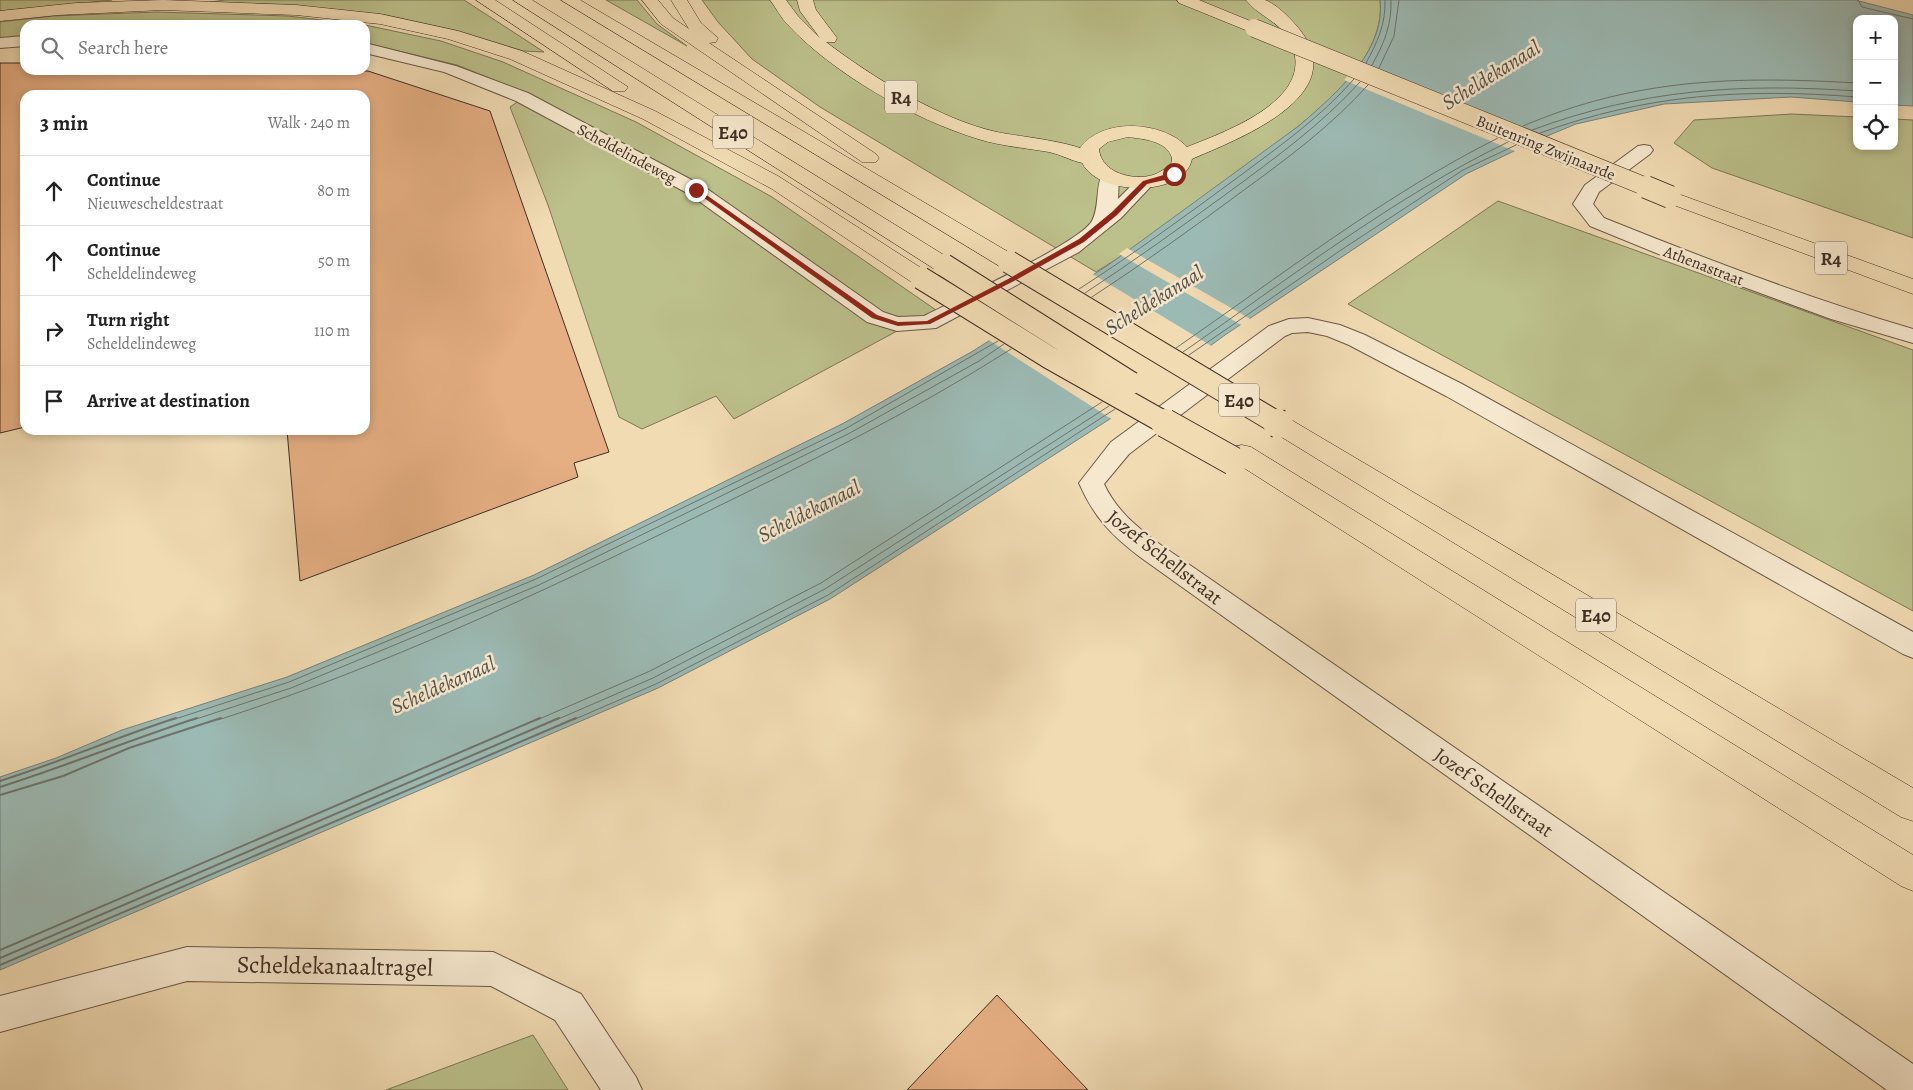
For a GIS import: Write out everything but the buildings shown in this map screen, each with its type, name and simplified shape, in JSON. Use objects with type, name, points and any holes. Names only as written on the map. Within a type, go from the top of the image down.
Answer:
[{"type":"main road","points":[[0,16],[162,0]]},
{"type":"main road","points":[[484,0],[786,189],[921,278],[1050,358],[1237,457]]},
{"type":"main road","name":"E40","points":[[521,0],[944,265],[1237,457],[1377,538],[1913,874]]},
{"type":"main road","name":"E40","points":[[569,0],[982,243],[1913,806]]},
{"type":"main road","points":[[650,0],[668,21],[760,82],[982,243]]},
{"type":"main road","points":[[679,0],[695,26],[760,82]]},
{"type":"main road","name":"R4","points":[[778,0],[792,21],[836,58],[940,119],[986,136],[1062,149],[1091,151]]},
{"type":"main road","name":"R4","points":[[805,0],[808,12],[835,44],[933,103],[958,115],[1009,131],[1091,151]]},
{"type":"main road","name":"Buitenring Zwijnaarde","points":[[1185,0],[1670,197],[1913,287]]},
{"type":"main road","points":[[1182,156],[1247,128],[1276,110],[1295,92],[1304,72],[1306,54],[1300,40],[1268,8],[1254,0]]},
{"type":"main road","points":[[59,10],[163,5],[296,10],[380,19],[452,35],[516,55],[649,115],[786,189]]},
{"type":"main road","points":[[1128,131],[1150,134],[1169,141],[1178,148],[1182,156],[1180,168],[1166,178],[1146,182],[1110,177],[1100,172],[1091,151],[1108,135],[1128,131]]},
{"type":"main road","points":[[1169,141],[1222,138]]},
{"type":"street","points":[[0,43],[20,41]]},
{"type":"street","name":"Scheldelindeweg","points":[[370,49],[450,69],[522,97],[696,190],[875,317],[898,324],[928,323],[1018,266],[1072,248],[1102,225],[1146,182]]},
{"type":"street","name":"Athenastraat","points":[[1644,150],[1592,188],[1583,204],[1597,222],[1707,267],[1839,314],[1913,336]]},
{"type":"street","points":[[1102,225],[1108,202],[1110,177]]},
{"type":"street","name":"Jozef Schellstraat","points":[[1913,646],[1454,390],[1357,340],[1332,330],[1308,325],[1289,326],[1277,331],[1120,448],[1091,484],[1101,508],[1119,527],[1149,550],[1913,1086]]},
{"type":"street","name":"Scheldekanaaltragel","points":[[0,1014],[187,964],[493,969],[568,1007],[623,1090]]},
{"type":"green space","points":[[0,0],[112,0],[0,11]]},
{"type":"green space","points":[[225,0],[464,0],[544,52],[523,51],[459,31],[386,15],[301,6],[210,2]]},
{"type":"green space","points":[[606,0],[637,0],[657,24],[687,46]]},
{"type":"green space","points":[[702,0],[1380,0],[1380,19],[1371,46],[1356,70],[1343,86],[1313,114],[1199,201],[1148,238],[1096,272],[820,107],[752,59],[718,22]]},
{"type":"green space","points":[[156,12],[288,16],[321,20],[20,20],[20,38],[0,39],[0,22],[53,16]]},
{"type":"green space","points":[[370,26],[441,41],[503,62],[636,122],[772,197],[936,310],[734,419],[716,396],[642,429],[619,417],[548,205],[510,107],[529,94],[457,65],[370,44]]},
{"type":"green space","points":[[1792,114],[1853,117],[1853,150],[1898,150],[1898,119],[1913,120],[1913,238],[1712,168],[1674,143],[1694,120]]},
{"type":"green space","points":[[1498,201],[1913,350],[1913,611],[1348,304]]},
{"type":"green space","points":[[533,1035],[568,1090],[386,1090]]},
{"type":"water","name":"Scheldekanaal","points":[[1380,0],[1855,0],[1913,15],[1913,106],[1898,105],[1898,15],[1853,15],[1853,102],[1791,97],[1664,104],[1576,124],[1535,141],[1466,174],[1225,335],[1116,415],[830,599],[658,688],[0,970],[0,777],[56,758],[122,730],[287,677],[534,575],[842,424],[973,351],[1107,266],[1300,125],[1342,86],[1355,70],[1367,54],[1375,37],[1380,19]]},
{"type":"pier","points":[[1355,67],[1536,143],[1517,152],[1344,80]]},
{"type":"pier","points":[[1127,248],[1252,320],[1243,326],[1119,254]]},
{"type":"pier","points":[[1091,273],[1213,347],[1113,420],[987,339]]},
{"type":"route","points":[[696,190],[875,317],[898,324],[928,323],[1072,248],[1114,214],[1146,182],[1157,181],[1174,174]]}]
